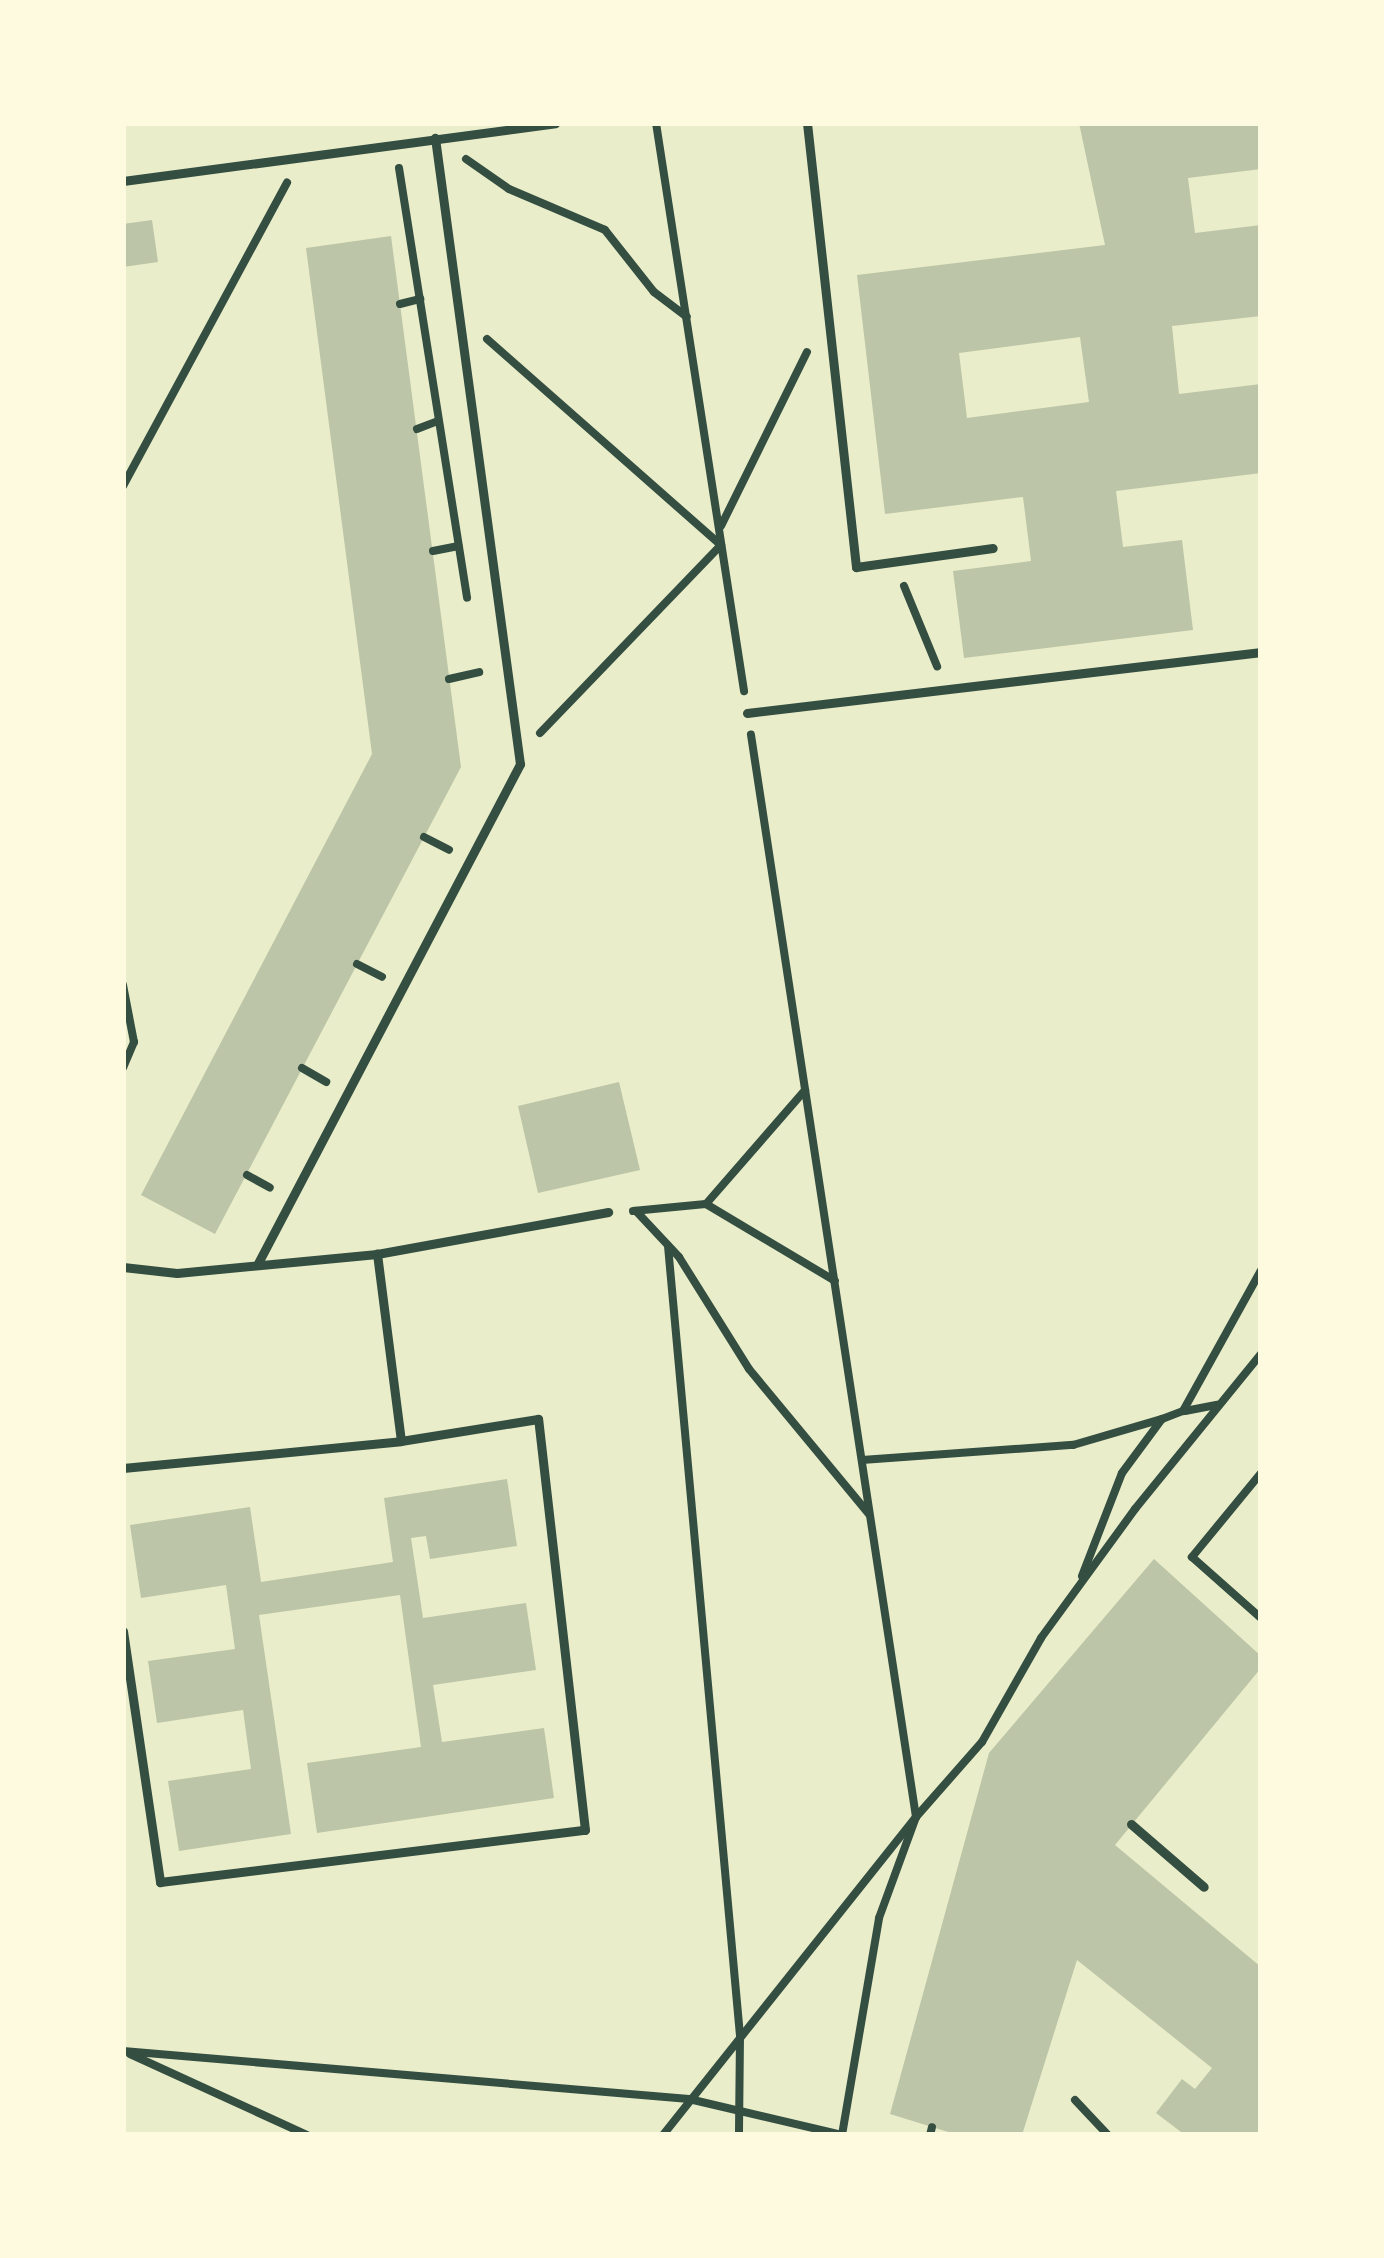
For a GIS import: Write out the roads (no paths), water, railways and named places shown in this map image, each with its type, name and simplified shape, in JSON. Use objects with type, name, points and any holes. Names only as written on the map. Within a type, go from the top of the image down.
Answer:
[{"type":"lane","points":[[123,181],[555,123]]},
{"type":"lane","points":[[807,123],[856,567],[993,548]]},
{"type":"lane","points":[[256,1265],[519,754],[435,138]]},
{"type":"lane","points":[[747,713],[1261,652]]},
{"type":"lane","points":[[123,1267],[177,1273],[377,1254],[608,1212]]},
{"type":"lane","points":[[377,1254],[400,1441]]},
{"type":"lane","points":[[123,1468],[400,1441],[538,1419],[585,1830],[160,1882],[123,1631]]},
{"type":"lane","points":[[1132,1824],[1204,1887]]}]
